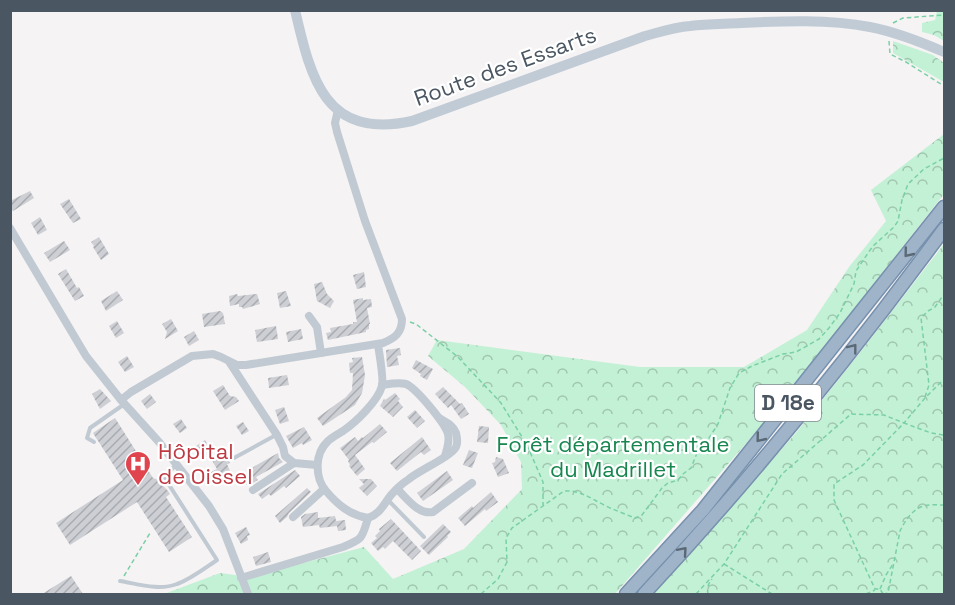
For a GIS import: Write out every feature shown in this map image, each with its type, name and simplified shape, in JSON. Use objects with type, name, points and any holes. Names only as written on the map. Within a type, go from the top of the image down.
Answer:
[{"type":"highway","name":"D 18e","points":[[626,594],[703,510],[945,207]]},
{"type":"highway","name":"D 18e","points":[[644,594],[717,513],[809,403],[945,229]]},
{"type":"main road","name":"Route des Essarts","points":[[294,10],[309,67],[321,92],[346,116],[370,124],[412,121],[645,36],[689,26],[755,22],[840,23],[901,35],[942,52]]},
{"type":"street","points":[[123,402],[131,392],[192,356],[213,354],[237,365],[246,365],[378,344],[392,340],[397,335],[402,327],[402,319],[364,221],[337,132],[335,123],[338,110]]},
{"type":"street","points":[[10,228],[86,356],[159,442],[209,506],[223,529],[248,594]]},
{"type":"street","points":[[309,316],[317,327],[321,353]]},
{"type":"street","points":[[378,344],[382,385],[373,401],[358,419],[327,442],[319,455],[317,465],[324,489],[334,501],[360,517],[368,518],[376,514],[397,489],[410,478],[445,456],[448,444],[446,428],[423,399],[406,384],[382,385]]},
{"type":"street","points":[[229,361],[277,435],[285,456],[294,463],[317,465]]},
{"type":"street","points":[[254,490],[294,463]]},
{"type":"street","points":[[397,489],[427,514],[472,483]]},
{"type":"street","points":[[293,518],[324,489]]},
{"type":"street","points":[[241,578],[358,541],[368,518]]},
{"type":"lane","points":[[94,442],[87,438],[90,428],[123,402]]},
{"type":"lane","points":[[234,458],[277,435]]},
{"type":"lane","points":[[120,581],[153,587],[175,585],[217,560],[164,477],[177,464]]},
{"type":"lane","points":[[388,500],[424,537]]},
{"type":"path","points":[[933,10],[934,16]]},
{"type":"path","points":[[945,15],[903,18],[884,31],[889,41],[890,54],[945,86]]},
{"type":"path","points":[[481,594],[498,579],[507,561],[506,538],[512,528],[564,491],[586,495],[605,506],[635,518],[642,515],[662,488],[678,480],[691,468],[697,453],[718,424],[730,388],[739,373],[783,354],[796,352],[819,339],[829,328],[840,313],[854,284],[856,271],[873,246],[898,221],[908,184],[924,169],[945,158]]},
{"type":"path","points":[[925,398],[929,385],[921,318],[935,308],[945,294]]},
{"type":"path","points":[[402,319],[416,324],[458,357],[501,403],[527,445],[543,482],[543,506]]},
{"type":"path","points":[[875,589],[834,500],[834,484],[863,465],[945,379]]},
{"type":"path","points":[[696,594],[724,564],[782,474],[851,414],[884,415],[931,433],[945,435]]},
{"type":"path","points":[[880,589],[883,594],[888,592],[900,531],[910,514],[924,506],[945,505]]},
{"type":"path","points":[[120,581],[150,533]]},
{"type":"path","points":[[724,564],[772,594]]},
{"type":"path","points":[[880,589],[893,564]]},
{"type":"path","points":[[708,594],[707,590],[714,575]]},
{"type":"path","points":[[866,594],[880,589]]},
{"type":"green space","points":[[937,11],[944,11],[944,41],[922,32],[922,23],[935,20]]},
{"type":"green space","points":[[893,41],[933,55],[944,63],[944,82],[893,53]]},
{"type":"green space","name":"Forêt départementale du Madrillet","points":[[944,134],[944,194],[775,410],[615,594],[164,594],[220,573],[250,577],[364,547],[393,579],[464,549],[522,489],[521,462],[501,425],[465,387],[428,356],[437,340],[640,367],[744,367],[807,330],[849,267],[886,221],[871,190]]},
{"type":"green space","points":[[944,244],[944,594],[653,594],[795,434]]},
{"type":"building","points":[[30,191],[34,198],[13,211],[10,208],[10,201]]},
{"type":"building","points":[[69,199],[81,219],[73,223],[60,204]]},
{"type":"building","points":[[40,217],[47,230],[38,235],[31,223]]},
{"type":"building","points":[[99,237],[109,254],[101,260],[91,242]]},
{"type":"building","points":[[64,241],[70,250],[50,262],[44,253]]},
{"type":"building","points":[[66,269],[84,296],[75,301],[58,274]]},
{"type":"building","points":[[364,272],[366,287],[357,289],[353,275]]},
{"type":"building","points":[[322,282],[327,294],[334,301],[330,308],[317,301],[314,284]]},
{"type":"building","points":[[117,291],[123,300],[106,311],[101,301]]},
{"type":"building","points":[[286,291],[291,306],[280,308],[277,293]]},
{"type":"building","points":[[237,294],[238,296],[257,294],[260,304],[243,309],[239,307],[239,304],[230,306],[229,296]]},
{"type":"building","points":[[363,298],[363,300],[371,299],[372,307],[367,308],[369,329],[366,332],[328,340],[326,333],[331,332],[330,328],[357,322],[353,300]]},
{"type":"building","points":[[220,311],[223,313],[225,324],[204,327],[202,314]]},
{"type":"building","points":[[171,319],[178,331],[165,339],[167,332],[162,324]]},
{"type":"building","points":[[117,321],[124,333],[116,338],[109,326]]},
{"type":"building","points":[[276,326],[278,339],[257,342],[255,330]]},
{"type":"building","points":[[301,329],[303,339],[288,342],[286,332]]},
{"type":"building","points":[[194,331],[199,340],[189,346],[184,337]]},
{"type":"building","points":[[400,348],[401,355],[397,356],[399,365],[387,367],[386,350]]},
{"type":"building","points":[[127,356],[134,367],[125,372],[118,362]]},
{"type":"building","points":[[362,357],[365,375],[362,393],[355,405],[323,426],[317,418],[352,390],[353,373],[350,373],[349,363],[353,362],[352,358]]},
{"type":"building","points":[[416,360],[433,369],[427,380],[412,368]]},
{"type":"building","points":[[287,375],[289,385],[269,388],[268,378]]},
{"type":"building","points":[[223,385],[230,396],[236,397],[239,401],[225,410],[213,391]]},
{"type":"building","points":[[443,387],[460,404],[462,403],[469,414],[461,419],[451,405],[448,408],[435,394]]},
{"type":"building","points":[[100,389],[111,401],[100,409],[92,394]]},
{"type":"building","points":[[395,393],[403,407],[393,417],[380,406],[384,399]]},
{"type":"building","points":[[150,394],[156,402],[147,409],[141,401]]},
{"type":"building","points":[[284,407],[289,421],[280,424],[275,410]]},
{"type":"building","points":[[415,410],[425,421],[417,428],[407,417]]},
{"type":"building","name":"Hôpital de Oissel","points":[[115,418],[153,478],[158,480],[170,494],[166,497],[192,537],[169,552],[137,502],[70,545],[56,523],[123,480],[93,433]]},
{"type":"building","points":[[181,419],[187,428],[180,433],[173,424]]},
{"type":"building","points":[[243,422],[249,431],[242,435],[236,426]]},
{"type":"building","points":[[380,424],[387,432],[355,455],[365,469],[357,476],[340,448],[355,437],[358,441],[363,438]]},
{"type":"building","points":[[479,426],[489,427],[488,443],[477,442]]},
{"type":"building","points":[[304,427],[312,440],[293,448],[286,436]]},
{"type":"building","points":[[422,437],[431,450],[424,455],[421,452],[397,471],[390,463]]},
{"type":"building","points":[[205,440],[210,449],[198,457],[193,448]]},
{"type":"building","points":[[469,450],[478,453],[472,468],[463,465]]},
{"type":"building","points":[[225,452],[230,463],[227,464],[230,471],[204,484],[200,478],[217,469],[211,459]]},
{"type":"building","points":[[278,453],[283,462],[256,477],[258,480],[246,485],[241,477],[249,472],[248,470]]},
{"type":"building","points":[[496,457],[503,459],[509,473],[498,477],[492,463],[495,462]]},
{"type":"building","points":[[295,470],[300,476],[286,488],[284,486],[271,496],[269,494],[262,499],[258,494]]},
{"type":"building","points":[[447,471],[453,480],[423,501],[417,493]]},
{"type":"building","points":[[359,479],[371,479],[377,486],[367,496],[359,488],[364,484]]},
{"type":"building","points":[[307,488],[311,492],[280,523],[275,516]]},
{"type":"building","points":[[491,492],[498,502],[486,511],[485,509],[465,526],[458,518]]},
{"type":"building","points":[[318,512],[318,518],[335,516],[336,521],[345,520],[346,530],[338,531],[337,526],[303,527],[301,517]]},
{"type":"building","points":[[391,519],[421,551],[412,560],[393,541],[385,549],[383,547],[378,551],[371,543],[377,538],[375,536],[380,531],[379,529]]},
{"type":"building","points":[[443,524],[451,532],[429,555],[420,546]]},
{"type":"building","points":[[246,527],[250,535],[247,536],[248,540],[241,544],[235,533]]},
{"type":"building","points":[[268,552],[271,562],[256,566],[253,557]]},
{"type":"building","points":[[71,576],[83,594],[42,594]]},
{"type":"place","name":"Hôpital de Oissel","points":[[138,487]]}]
